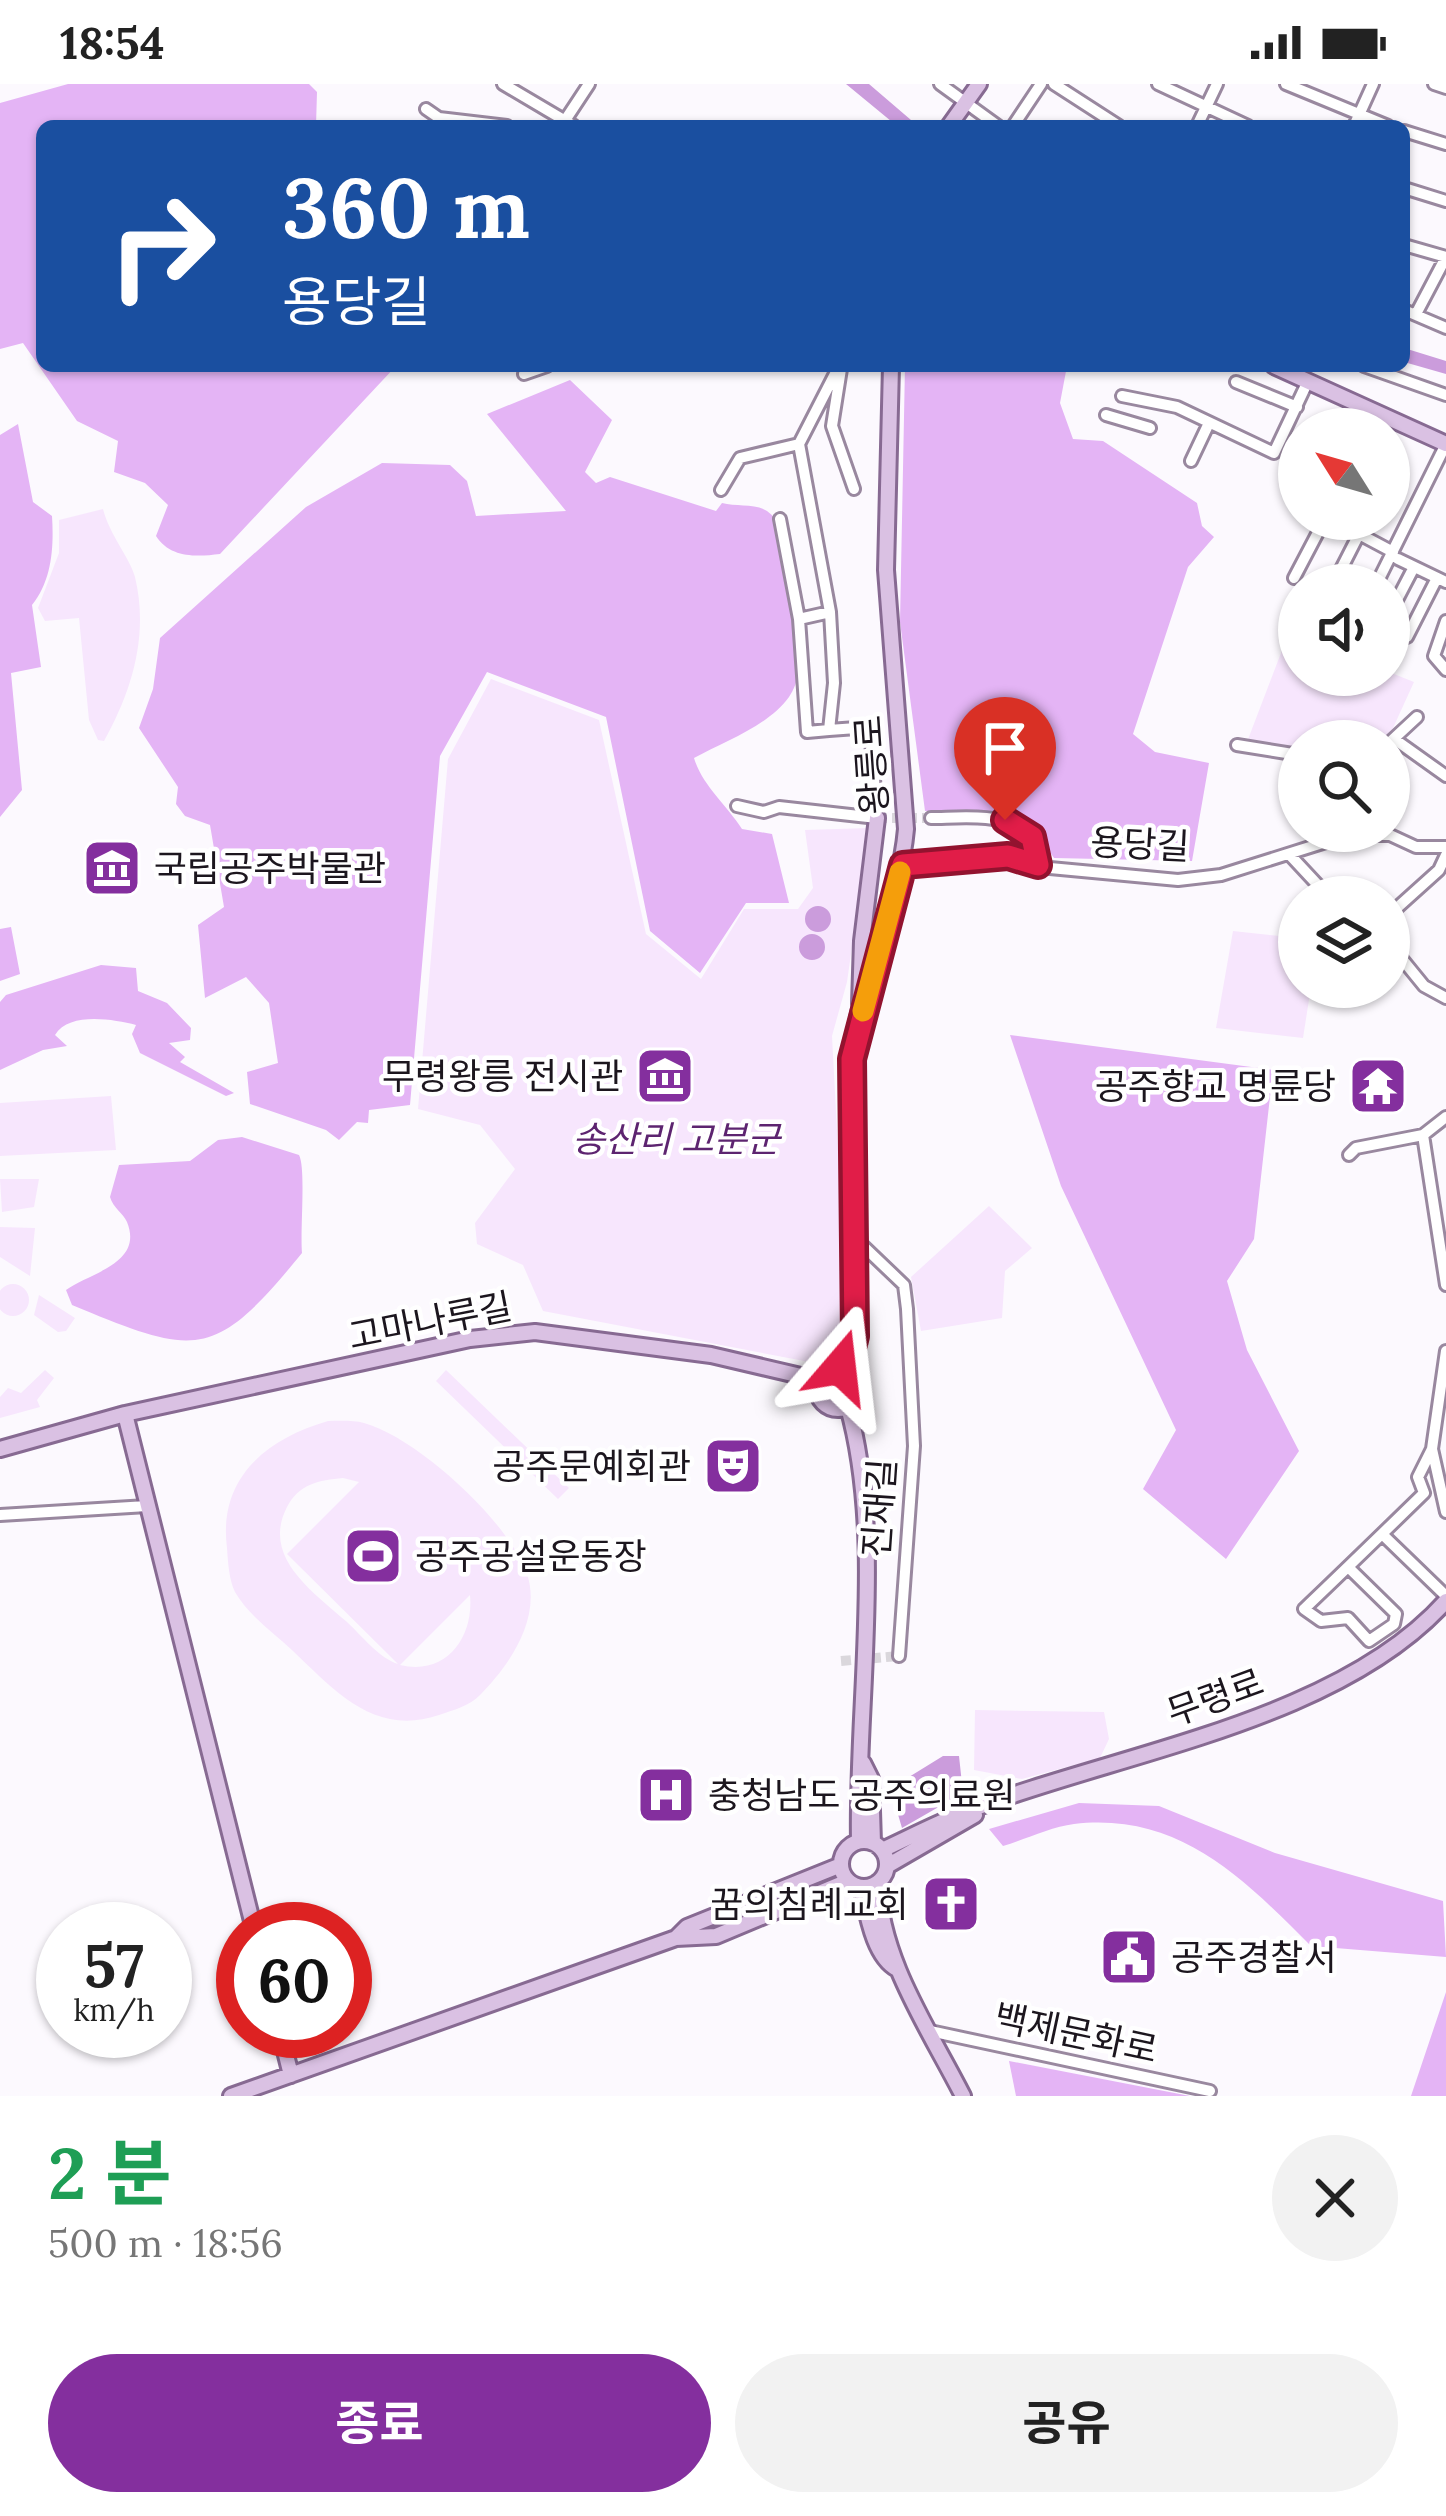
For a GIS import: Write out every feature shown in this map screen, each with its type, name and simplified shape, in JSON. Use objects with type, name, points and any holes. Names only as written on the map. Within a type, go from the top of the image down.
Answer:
[{"type":"main road","points":[[958,114],[979,84]]},
{"type":"main road","name":"왕릉로","points":[[871,1845],[858,1777],[862,1763],[861,1486],[848,1407],[859,1386],[847,1369],[855,1336],[852,1059],[903,865],[906,829],[884,526],[890,372]]},
{"type":"main road","points":[[1288,372],[1368,408]]},
{"type":"main road","points":[[1410,427],[1446,444]]},
{"type":"main road","points":[[861,1018],[862,941],[877,818]]},
{"type":"main road","name":"고마나루길","points":[[0,1449],[125,1414],[470,1339],[535,1332],[711,1354],[818,1380]]},
{"type":"main road","points":[[847,1369],[827,1370],[818,1380],[817,1394],[824,1405],[848,1407]]},
{"type":"main road","points":[[125,1414],[247,1902]]},
{"type":"main road","name":"무령로","points":[[871,1845],[1275,1708],[1386,1650],[1446,1598]]},
{"type":"main road","name":"무령로","points":[[886,1866],[983,1808]]},
{"type":"main road","points":[[231,2096],[676,1938],[716,1936],[855,1884],[878,1882],[886,1866],[871,1845],[848,1848],[841,1865],[687,1927],[676,1938]]},
{"type":"main road","name":"백제문화로","points":[[841,1865],[855,1884],[888,1964],[898,1969]]},
{"type":"main road","name":"백제문화로","points":[[878,1882],[878,1916],[898,1969],[963,2096]]},
{"type":"main road","points":[[287,2058],[291,2075]]},
{"type":"street","points":[[503,84],[557,120]]},
{"type":"street","points":[[563,120],[589,84]]},
{"type":"street","points":[[940,84],[958,114]]},
{"type":"street","points":[[1017,120],[1041,84]]},
{"type":"street","points":[[1054,84],[1110,120]]},
{"type":"street","points":[[1158,84],[1235,120]]},
{"type":"street","points":[[1200,120],[1217,84]]},
{"type":"street","points":[[1286,84],[1354,120]]},
{"type":"street","points":[[1356,120],[1373,84]]},
{"type":"street","points":[[1434,84],[1446,88]]},
{"type":"street","points":[[426,109],[439,118],[456,120]]},
{"type":"street","points":[[1410,133],[1446,144]]},
{"type":"street","points":[[1410,190],[1446,201]]},
{"type":"street","points":[[1410,246],[1446,257],[1410,312],[1446,328]]},
{"type":"street","points":[[524,374],[530,372]]},
{"type":"street","points":[[829,730],[834,683],[830,612],[799,445],[837,372]]},
{"type":"street","points":[[839,372],[832,426],[854,489]]},
{"type":"street","points":[[1381,372],[1446,395]]},
{"type":"street","points":[[1122,396],[1177,407],[1274,453],[1308,381]]},
{"type":"street","points":[[1236,382],[1297,407]]},
{"type":"street","points":[[1134,428],[1141,401]]},
{"type":"street","points":[[1106,415],[1134,428],[1150,428]]},
{"type":"street","points":[[1191,461],[1209,423]]},
{"type":"street","points":[[1390,564],[1446,444]]},
{"type":"street","points":[[722,490],[740,458],[799,445]]},
{"type":"street","points":[[737,806],[877,818],[870,728],[807,732],[799,619],[780,519]]},
{"type":"street","points":[[1370,540],[1442,580],[1410,632]]},
{"type":"street","points":[[1410,575],[1414,567]]},
{"type":"street","points":[[799,619],[830,612]]},
{"type":"street","points":[[1446,621],[1434,656],[1446,670]]},
{"type":"street","points":[[1410,724],[1417,717]]},
{"type":"street","points":[[1237,745],[1278,752]]},
{"type":"street","points":[[1410,753],[1446,776]]},
{"type":"street","name":"용당길","points":[[931,818],[1005,820],[1022,827],[1039,851],[1038,865]]},
{"type":"street","name":"용당길","points":[[903,865],[1008,856],[1038,865],[1178,880],[1221,875],[1369,833],[1446,851],[1439,870],[1410,896]]},
{"type":"street","points":[[1289,854],[1309,876]]},
{"type":"street","points":[[1410,965],[1424,986],[1446,998]]},
{"type":"street","points":[[1349,1155],[1356,1148],[1423,1135],[1446,1117]]},
{"type":"street","points":[[1423,1135],[1446,1285]]},
{"type":"street","points":[[1433,1194],[1446,1186]]},
{"type":"street","name":"진재길","points":[[856,1240],[904,1285],[907,1309],[914,1446],[899,1656]]},
{"type":"street","points":[[1348,1567],[1396,1614],[1394,1624],[1369,1641],[1348,1618],[1321,1621],[1304,1610],[1348,1567],[1424,1493],[1418,1478],[1432,1449],[1446,1351]]},
{"type":"street","points":[[1432,1449],[1446,1512]]},
{"type":"street","points":[[0,1515],[147,1506]]},
{"type":"street","points":[[1382,1534],[1446,1598]]},
{"type":"street","name":"백제문화로","points":[[930,2031],[1210,2091]]},
{"type":"green space","points":[[103,509],[135,577],[140,620],[130,682],[104,741],[98,740],[89,720],[79,618],[45,621],[38,608],[59,553],[59,520]]},
{"type":"green space","points":[[1278,661],[1278,696],[1408,696],[1397,720],[1278,720],[1278,746],[1247,742]]},
{"type":"green space","name":"송산리 고분군","points":[[491,679],[599,720],[646,934],[701,979],[744,909],[798,909],[813,888],[805,830],[869,828],[847,982],[832,1036],[848,1339],[820,1364],[543,1311],[523,1265],[477,1244],[475,1223],[515,1169],[480,1125],[418,1109],[448,759]]},
{"type":"green space","points":[[1233,931],[1278,936],[1278,1008],[1308,1008],[1303,1038],[1216,1028]]},
{"type":"green space","points":[[111,1096],[116,1150],[0,1156],[0,1103]]},
{"type":"green space","points":[[0,1179],[39,1179],[34,1207],[2,1212]]},
{"type":"green space","points":[[989,1206],[1032,1248],[1005,1271],[1002,1318],[921,1331],[911,1277]]},
{"type":"green space","points":[[0,1227],[35,1228],[30,1276],[0,1257]]},
{"type":"green space","points":[[7,1285],[19,1285],[28,1294],[28,1306],[19,1315],[7,1315],[-1,1307],[-1,1293]]},
{"type":"green space","points":[[39,1295],[75,1318],[66,1331],[58,1332],[34,1315]]},
{"type":"green space","points":[[45,1370],[54,1378],[37,1400],[40,1407],[0,1418],[0,1397],[8,1388],[21,1393]]},
{"type":"green space","points":[[446,1370],[569,1488],[558,1499],[436,1381]]},
{"type":"green space","name":"공주공설운동장","points":[[328,1421],[360,1422],[410,1446],[482,1507],[517,1553],[530,1591],[526,1624],[502,1670],[471,1702],[416,1720],[376,1715],[341,1695],[254,1616],[235,1592],[227,1548],[230,1501],[251,1465],[305,1429]],"holes":[[[343,1478],[359,1482],[287,1554],[398,1664],[377,1652],[306,1586],[294,1572],[281,1542],[281,1525],[297,1493],[318,1482]],[[470,1595],[467,1626],[454,1650],[431,1665],[400,1665]]]},
{"type":"green space","points":[[975,1710],[1104,1712],[1109,1739],[1100,1758],[1022,1779],[974,1770]]},
{"type":"shaded area","points":[[68,84],[309,84],[317,92],[316,120],[36,120],[36,362],[23,343],[0,349],[0,103]]},
{"type":"shaded area","points":[[846,84],[869,84],[911,120],[890,120]]},
{"type":"shaded area","points":[[1410,350],[1446,361],[1446,374],[1410,364]]},
{"type":"shaded area","points":[[43,372],[390,372],[220,554],[184,554],[162,543],[156,536],[168,505],[145,483],[114,472],[118,441],[77,421]]},
{"type":"shaded area","points":[[905,372],[1066,372],[1060,403],[1073,439],[1103,441],[1197,503],[1202,526],[1214,537],[1188,567],[1133,734],[1155,752],[1209,763],[1192,861],[1054,858],[1030,823],[991,811],[925,811],[900,622]]},
{"type":"shaded area","points":[[570,380],[612,420],[585,472],[596,483],[610,477],[716,511],[722,503],[762,509],[780,525],[790,546],[802,600],[797,680],[789,697],[770,716],[694,758],[708,786],[742,829],[772,834],[789,903],[746,903],[700,973],[650,931],[606,717],[487,672],[440,756],[410,1105],[369,1110],[368,1123],[357,1122],[339,1140],[326,1130],[250,1104],[247,1072],[278,1063],[269,1003],[246,977],[205,998],[198,925],[224,907],[210,825],[185,816],[176,804],[178,787],[139,728],[153,689],[160,638],[306,507],[382,463],[450,465],[467,481],[476,516],[566,511],[487,414]]},
{"type":"shaded area","points":[[18,424],[33,502],[52,516],[53,539],[48,574],[32,605],[41,667],[11,673],[22,790],[0,817],[0,435]]},
{"type":"shaded area","points":[[818,906],[831,919],[818,932],[805,919]]},
{"type":"shaded area","points":[[11,927],[20,974],[0,981],[0,929]]},
{"type":"shaded area","points":[[812,934],[825,947],[812,960],[799,947]]},
{"type":"shaded area","points":[[101,965],[136,968],[138,991],[167,1003],[191,1028],[190,1040],[169,1043],[185,1057],[180,1062],[234,1093],[226,1096],[140,1053],[132,1034],[136,1025],[104,1019],[70,1023],[55,1035],[67,1046],[43,1050],[0,1070],[0,1002],[6,995]]},
{"type":"shaded area","points":[[1010,1035],[1273,1070],[1254,1239],[1227,1281],[1247,1350],[1299,1451],[1226,1559],[1143,1489],[1176,1430],[1061,1186]]},
{"type":"shaded area","points":[[242,1137],[299,1155],[302,1186],[302,1253],[247,1314],[224,1331],[177,1340],[72,1305],[66,1290],[112,1265],[128,1248],[127,1222],[110,1197],[119,1165],[190,1161],[218,1140]]},
{"type":"shaded area","points":[[943,1756],[959,1756],[963,1793],[902,1828],[894,1801],[883,1793]]},
{"type":"shaded area","points":[[1079,1803],[1159,1806],[1275,1853],[1443,1901],[1446,1957],[1311,1946],[1234,1874],[1177,1839],[1146,1828],[1074,1824],[1003,1846],[989,1829]]},
{"type":"shaded area","points":[[1446,1992],[1446,2096],[1411,2096]]},
{"type":"shaded area","points":[[1009,2061],[1190,2096],[1016,2096]]},
{"type":"tunnel","points":[[877,818],[931,818]]},
{"type":"tunnel","points":[[841,1661],[899,1656]]},
{"type":"slow traffic","points":[[863,1011],[900,872]]},
{"type":"place","name":"국립공주박물관","points":[[112,868]]},
{"type":"place","name":"무령왕릉 전시관","points":[[665,1076]]},
{"type":"place","name":"공주향교 명륜당","points":[[1378,1086]]},
{"type":"place","name":"공주문예회관","points":[[733,1466]]},
{"type":"place","name":"공주공설운동장","points":[[373,1556]]},
{"type":"place","name":"충청남도 공주의료원","points":[[666,1795]]},
{"type":"place","name":"꿈의침례교회","points":[[951,1904]]},
{"type":"place","name":"공주경찰서","points":[[1129,1957]]},
{"type":"route","points":[[840,1367],[847,1369],[855,1336],[852,1059],[881,937],[903,865],[1008,856],[1038,865],[1039,851],[1032,837],[1005,820]]}]
